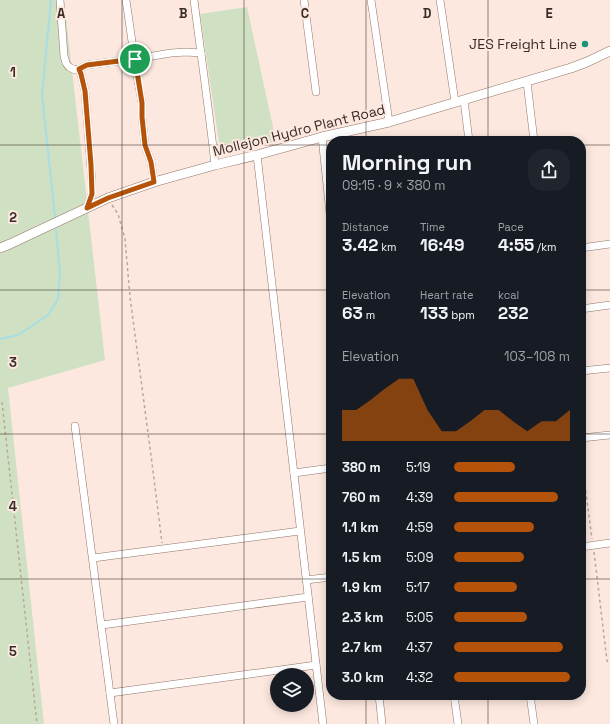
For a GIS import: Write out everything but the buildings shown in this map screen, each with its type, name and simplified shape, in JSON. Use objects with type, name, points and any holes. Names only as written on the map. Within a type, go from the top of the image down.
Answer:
[{"type":"street","points":[[60,0],[62,39],[66,63],[69,67],[75,70],[87,65],[170,53],[201,53]]},
{"type":"street","points":[[126,0],[142,103],[145,145],[151,162],[154,182]]},
{"type":"street","points":[[194,0],[215,165]]},
{"type":"street","points":[[304,0],[316,92]]},
{"type":"street","points":[[371,0],[389,122]]},
{"type":"street","points":[[440,0],[468,136]]},
{"type":"street","name":"Mollejon Hydro Plant Road","points":[[326,136],[389,122],[527,82],[571,68],[610,51]]},
{"type":"street","points":[[79,69],[85,91],[91,165],[92,194],[87,208]]},
{"type":"street","points":[[527,82],[533,136]]},
{"type":"street","name":"Mollejon Hydro Plant Road","points":[[0,248],[108,198],[154,182],[326,136]]},
{"type":"street","points":[[322,137],[326,174]]},
{"type":"street","points":[[256,155],[323,724]]},
{"type":"street","points":[[586,247],[610,244]]},
{"type":"street","points":[[586,308],[610,305]]},
{"type":"street","points":[[586,370],[610,368]]},
{"type":"street","points":[[75,426],[114,724]]},
{"type":"street","points":[[586,437],[610,435]]},
{"type":"street","points":[[294,473],[326,469]]},
{"type":"street","points":[[93,558],[300,531]]},
{"type":"street","points":[[586,546],[610,543]]},
{"type":"street","points":[[306,580],[326,578]]},
{"type":"street","points":[[102,626],[308,597]]},
{"type":"street","points":[[110,693],[316,665]]},
{"type":"street","points":[[380,700],[382,724]]},
{"type":"street","points":[[455,700],[458,724]]},
{"type":"street","points":[[531,700],[534,724]]},
{"type":"path","points":[[108,198],[118,214],[125,239],[130,297],[163,549]]},
{"type":"path","points":[[2,402],[37,724]]},
{"type":"path","points":[[586,492],[607,661],[610,662]]},
{"type":"green space","points":[[0,0],[64,0],[105,360],[8,388],[44,724],[0,724]]},
{"type":"green space","points":[[247,7],[276,141],[221,156],[200,14]]},
{"type":"waterway","points":[[51,0],[42,95],[55,217]]},
{"type":"waterway","points":[[0,339],[18,335],[48,315],[58,299],[60,273],[56,230]]},
{"type":"place","name":"JES Freight Line","points":[[585,44]]},
{"type":"route","points":[[135,59],[142,103],[145,145],[151,162],[154,182],[108,198],[87,208],[92,194],[91,165],[85,91],[79,69],[87,65],[135,59]]}]
